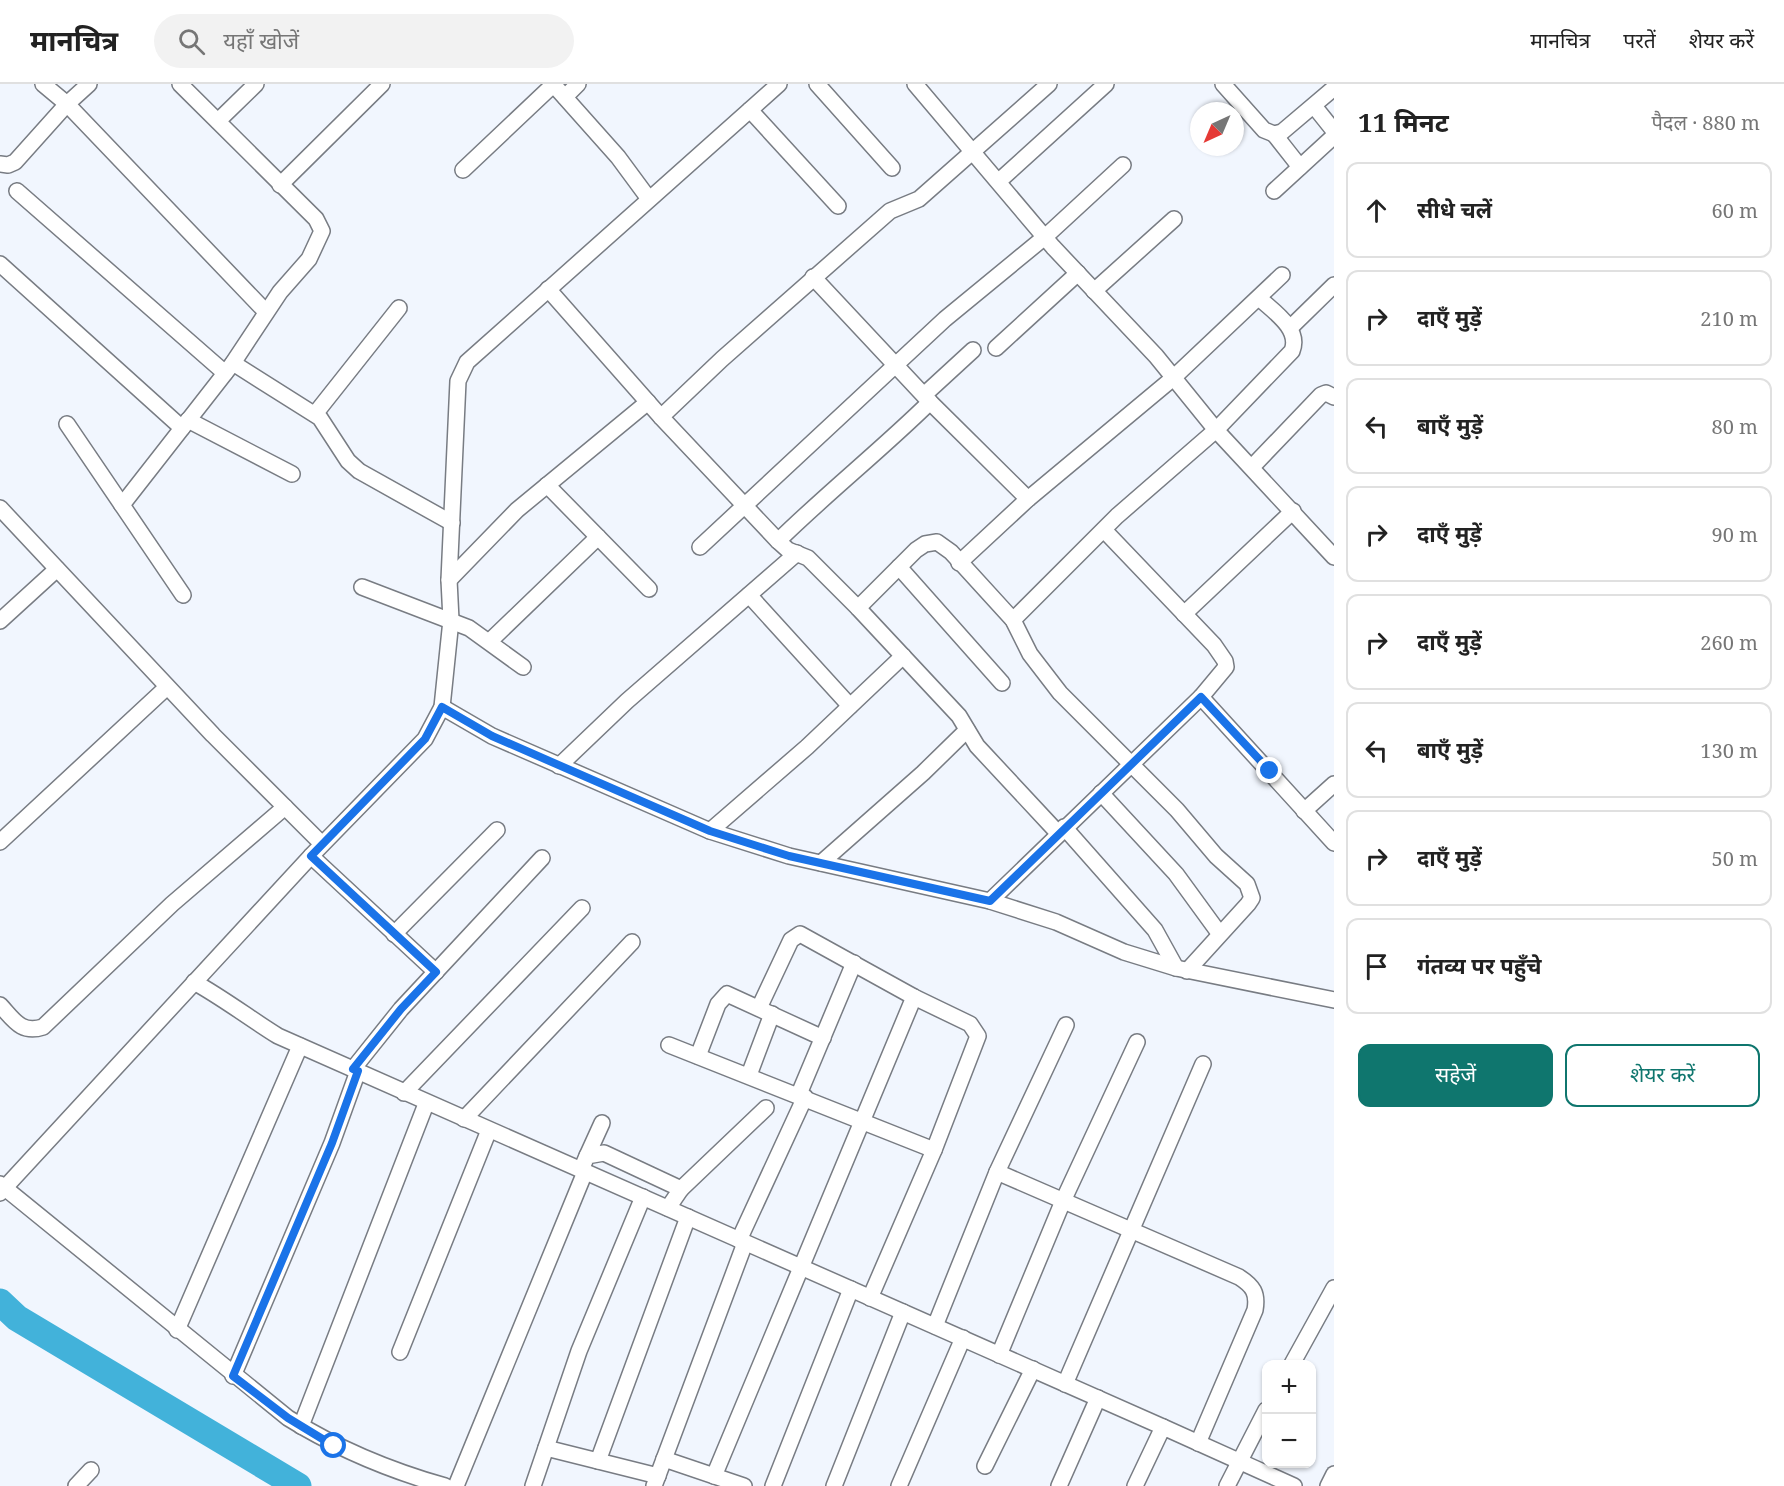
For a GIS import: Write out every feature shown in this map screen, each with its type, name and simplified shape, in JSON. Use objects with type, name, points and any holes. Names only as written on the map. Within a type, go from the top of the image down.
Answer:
[{"type":"street","points":[[44,84],[67,104],[266,312]]},
{"type":"street","points":[[122,505],[229,368],[266,312],[309,259],[322,231],[320,223],[180,84]]},
{"type":"street","points":[[218,121],[256,84]]},
{"type":"street","points":[[280,185],[382,84]]},
{"type":"street","points":[[463,170],[554,84],[618,157],[649,199]]},
{"type":"street","points":[[565,97],[578,84]]},
{"type":"street","points":[[445,1486],[372,1463],[301,1426],[233,1376],[1,1188],[322,844],[425,739],[442,707],[451,620],[449,580],[458,381],[462,371],[474,354],[779,84]]},
{"type":"street","points":[[818,84],[892,168]]},
{"type":"street","points":[[915,84],[1078,273],[1156,356],[1172,379],[1216,430],[1334,558]]},
{"type":"street","points":[[661,417],[813,277],[896,207],[919,200],[1049,84]]},
{"type":"street","points":[[999,181],[1106,84]]},
{"type":"street","points":[[1223,84],[1264,130],[1274,134],[1300,167]]},
{"type":"street","points":[[0,164],[8,165],[15,162],[86,85]]},
{"type":"street","points":[[1274,134],[1282,132],[1334,88]]},
{"type":"street","points":[[1274,191],[1334,134],[1314,106]]},
{"type":"street","points":[[750,110],[838,206]]},
{"type":"street","points":[[700,547],[951,314],[1046,236],[1123,165]]},
{"type":"street","points":[[17,191],[229,368],[315,414],[329,428],[348,461],[359,471],[452,523]]},
{"type":"street","points":[[1094,291],[1174,219]]},
{"type":"street","points":[[0,264],[185,424],[291,474]]},
{"type":"street","points":[[996,348],[1078,273]]},
{"type":"street","points":[[959,562],[1028,499],[1172,379],[1282,276]]},
{"type":"street","points":[[813,277],[927,399],[1028,499]]},
{"type":"street","points":[[1290,328],[1334,285]]},
{"type":"street","points":[[548,289],[661,417],[778,541],[808,558],[959,716],[977,746],[1061,830],[1155,930],[1181,970]]},
{"type":"street","points":[[1013,620],[1104,530],[1216,430],[1292,351],[1294,339],[1290,328],[1259,298]]},
{"type":"street","points":[[315,414],[399,308]]},
{"type":"street","points":[[778,541],[823,497],[886,445],[973,351]]},
{"type":"street","points":[[1252,467],[1321,395],[1326,393],[1334,397]]},
{"type":"street","points":[[449,580],[517,510],[648,402]]},
{"type":"street","points":[[67,424],[183,595]]},
{"type":"street","points":[[547,485],[649,589]]},
{"type":"street","points":[[0,508],[167,687],[322,844]]},
{"type":"street","points":[[1184,614],[1293,511]]},
{"type":"street","points":[[990,901],[1222,674],[1225,661],[1214,645],[1104,530]]},
{"type":"street","points":[[490,641],[598,537]]},
{"type":"street","points":[[858,608],[916,550],[932,542],[943,546],[1013,620],[1030,654],[1060,693],[1177,810],[1216,856],[1251,889],[1252,898],[1248,904],[1181,970]]},
{"type":"street","points":[[559,766],[627,701],[797,553]]},
{"type":"street","points":[[899,567],[1002,683]]},
{"type":"street","points":[[0,621],[57,569]]},
{"type":"street","points":[[362,587],[451,620],[490,641],[523,667]]},
{"type":"street","points":[[749,594],[850,706]]},
{"type":"street","points":[[710,831],[903,656]]},
{"type":"street","points":[[0,842],[167,687]]},
{"type":"street","points":[[1201,697],[1334,843]]},
{"type":"street","points":[[442,707],[492,736],[710,831],[789,856],[990,901],[1056,922],[1124,952],[1181,970],[1334,1000]]},
{"type":"street","points":[[821,862],[967,730]]},
{"type":"street","points":[[1304,811],[1334,784]]},
{"type":"street","points":[[1101,793],[1176,874],[1219,933]]},
{"type":"street","points":[[0,1005],[22,1028],[30,1031],[43,1028],[172,904],[285,807]]},
{"type":"street","points":[[394,934],[498,830]]},
{"type":"street","points":[[311,856],[436,972]]},
{"type":"street","points":[[233,1376],[332,1143],[356,1070],[401,1009],[542,858]]},
{"type":"street","points":[[404,1093],[582,908]]},
{"type":"street","points":[[749,1075],[766,1011],[791,940],[797,934],[803,934],[914,998],[970,1024],[978,1036],[934,1149],[870,1298]]},
{"type":"street","points":[[464,1119],[632,942]]},
{"type":"street","points":[[546,1448],[598,1461],[656,1481],[742,1241],[854,963]]},
{"type":"street","points":[[194,982],[226,1000],[278,1036],[426,1104],[584,1166],[643,1197],[1294,1486]]},
{"type":"street","points":[[698,1056],[718,1004],[724,996],[732,995],[823,1038]]},
{"type":"street","points":[[714,1476],[914,998]]},
{"type":"street","points":[[935,1326],[997,1172],[1066,1025]]},
{"type":"street","points":[[999,1354],[1063,1201],[1137,1042]]},
{"type":"street","points":[[669,1045],[934,1149]]},
{"type":"street","points":[[177,1330],[300,1046]]},
{"type":"street","points":[[1065,1384],[1203,1064]]},
{"type":"street","points":[[301,1426],[426,1104]]},
{"type":"street","points":[[668,1208],[681,1189],[766,1108]]},
{"type":"street","points":[[456,1486],[602,1123]]},
{"type":"street","points":[[400,1352],[489,1130]]},
{"type":"street","points":[[584,1166],[603,1154],[681,1189]]},
{"type":"street","points":[[997,1172],[1239,1277],[1248,1283],[1257,1298],[1249,1328],[1198,1443]]},
{"type":"street","points":[[533,1486],[579,1352],[643,1197]]},
{"type":"street","points":[[598,1461],[688,1217]]},
{"type":"street","points":[[1295,1360],[1334,1288]]},
{"type":"street","points":[[773,1486],[850,1289]]},
{"type":"street","points":[[834,1486],[903,1312]]},
{"type":"street","points":[[898,1486],[963,1338]]},
{"type":"street","points":[[986,1466],[1033,1369]]},
{"type":"street","points":[[1059,1486],[1098,1398]]},
{"type":"street","points":[[1227,1486],[1264,1414]]},
{"type":"street","points":[[1135,1486],[1163,1427]]},
{"type":"street","points":[[664,1459],[744,1486]]},
{"type":"street","points":[[76,1486],[91,1470]]},
{"type":"street","points":[[1328,1486],[1334,1474]]},
{"type":"waterway","points":[[0,1302],[17,1318],[298,1486]]},
{"type":"route","points":[[334,1446],[288,1418],[233,1376],[332,1143],[358,1071],[353,1069],[401,1009],[436,972],[311,856],[425,739],[435,725],[442,707],[492,736],[710,831],[789,856],[990,901],[1039,851],[1201,697],[1270,771]]}]
